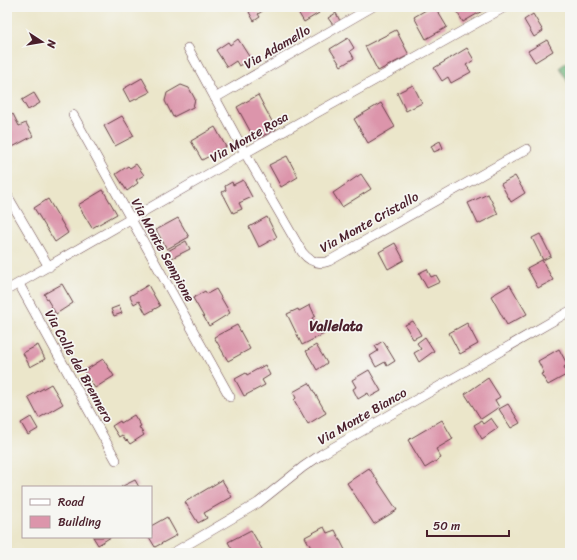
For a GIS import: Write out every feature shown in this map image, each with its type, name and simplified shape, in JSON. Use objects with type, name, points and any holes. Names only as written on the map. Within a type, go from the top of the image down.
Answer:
[{"type":"street","name":"Via Adamello","points":[[215,98],[372,7]]},
{"type":"street","name":"Via Monte Rosa","points":[[7,290],[245,153],[505,7]]},
{"type":"street","points":[[188,48],[245,153]]},
{"type":"street","name":"Via Monte Sempione","points":[[73,115],[230,397]]},
{"type":"street","name":"Via Monte Cristallo","points":[[245,153],[304,255],[314,262],[322,263],[329,261],[527,149]]},
{"type":"street","points":[[7,194],[49,267]]},
{"type":"street","name":"Via Colle del Brennero","points":[[19,284],[116,460]]},
{"type":"street","name":"Via Monte Bianco","points":[[173,553],[254,506],[303,467],[322,454],[570,311]]},
{"type":"green space","points":[[570,60],[570,87],[560,67]]},
{"type":"building","points":[[258,7],[262,7],[264,10],[258,14],[260,17],[254,21],[249,12]]},
{"type":"building","points":[[295,7],[324,7],[318,10],[319,13],[304,22]]},
{"type":"building","points":[[431,7],[435,7],[447,27],[426,39],[414,17]]},
{"type":"building","points":[[454,7],[489,7],[463,22]]},
{"type":"building","points":[[336,13],[340,21],[333,25],[328,18]]},
{"type":"building","points":[[533,14],[543,31],[534,37],[524,20]]},
{"type":"building","points":[[396,30],[409,55],[378,71],[365,46]]},
{"type":"building","points":[[348,38],[354,48],[350,51],[354,58],[341,66],[330,49]]},
{"type":"building","points":[[238,39],[250,58],[239,66],[236,61],[227,67],[216,50],[228,42],[230,45]]},
{"type":"building","points":[[547,40],[553,51],[535,62],[528,51]]},
{"type":"building","points":[[467,48],[474,60],[466,65],[471,72],[451,83],[448,77],[442,81],[434,68]]},
{"type":"building","points":[[142,78],[150,92],[130,102],[123,89]]},
{"type":"building","points":[[181,85],[189,88],[195,99],[193,107],[173,117],[165,101],[167,93]]},
{"type":"building","points":[[413,85],[422,103],[406,111],[397,93]]},
{"type":"building","points":[[34,93],[40,103],[28,110],[22,100]]},
{"type":"building","points":[[258,95],[276,129],[255,140],[237,107]]},
{"type":"building","points":[[381,103],[395,127],[368,143],[354,119]]},
{"type":"building","points":[[13,114],[19,126],[26,123],[33,136],[7,150],[7,118]]},
{"type":"building","points":[[122,116],[134,136],[115,146],[104,126]]},
{"type":"building","points":[[215,127],[226,147],[202,160],[191,141]]},
{"type":"building","points":[[440,141],[443,148],[434,152],[431,146]]},
{"type":"building","points":[[287,156],[298,177],[281,187],[269,165]]},
{"type":"building","points":[[136,164],[144,175],[136,180],[138,183],[127,191],[116,174],[128,166],[130,168]]},
{"type":"building","points":[[361,174],[371,189],[342,207],[333,193]]},
{"type":"building","points":[[515,176],[525,193],[511,202],[501,184]]},
{"type":"building","points":[[243,180],[252,197],[239,203],[242,209],[233,213],[222,192],[226,190],[225,186],[232,182],[233,185]]},
{"type":"building","points":[[103,190],[117,214],[92,228],[78,205]]},
{"type":"building","points":[[488,194],[498,214],[478,224],[468,203]]},
{"type":"building","points":[[48,199],[68,233],[55,242],[34,208]]},
{"type":"building","points":[[267,217],[277,237],[259,247],[249,227]]},
{"type":"building","points":[[178,218],[189,237],[167,249],[156,230]]},
{"type":"building","points":[[540,234],[551,256],[543,260],[532,238]]},
{"type":"building","points":[[186,241],[190,249],[172,258],[168,251]]},
{"type":"building","points":[[395,243],[404,260],[388,269],[379,252]]},
{"type":"building","points":[[542,260],[553,280],[538,288],[527,268]]},
{"type":"building","points":[[427,269],[431,277],[436,275],[440,282],[427,288],[419,273]]},
{"type":"building","points":[[62,284],[73,303],[56,314],[44,294]]},
{"type":"building","points":[[148,285],[160,306],[146,314],[139,301],[134,304],[130,296]]},
{"type":"building","points":[[510,285],[527,314],[507,325],[491,296]]},
{"type":"building","points":[[216,289],[230,313],[209,326],[193,298],[205,291],[207,294]]},
{"type":"building","points":[[310,305],[315,316],[312,318],[315,323],[318,322],[324,334],[302,345],[287,314],[298,309],[299,311]]},
{"type":"building","points":[[119,306],[122,313],[114,316],[111,309]]},
{"type":"building","points":[[413,321],[421,335],[413,339],[405,325]]},
{"type":"building","points":[[467,323],[478,344],[460,354],[449,333]]},
{"type":"building","points":[[237,325],[250,349],[228,361],[214,337]]},
{"type":"building","points":[[425,337],[434,351],[419,362],[414,353],[421,349],[417,343]]},
{"type":"building","points":[[383,341],[395,361],[387,366],[385,362],[376,367],[370,356],[378,351],[375,346]]},
{"type":"building","points":[[38,345],[45,359],[30,367],[23,353]]},
{"type":"building","points":[[316,345],[327,363],[317,370],[306,351]]},
{"type":"building","points":[[559,349],[567,364],[564,367],[568,374],[548,385],[541,374],[544,373],[538,361]]},
{"type":"building","points":[[103,359],[114,376],[95,388],[84,371]]},
{"type":"building","points":[[265,365],[270,375],[262,380],[265,385],[244,396],[235,379],[246,373],[247,375]]},
{"type":"building","points":[[369,370],[381,391],[370,397],[368,393],[358,399],[353,389],[356,387],[352,380]]},
{"type":"building","points":[[488,378],[500,397],[495,400],[499,407],[481,419],[465,394]]},
{"type":"building","points":[[309,383],[326,413],[308,424],[294,400],[296,398],[293,392]]},
{"type":"building","points":[[51,384],[63,404],[39,418],[28,397]]},
{"type":"building","points":[[508,404],[520,423],[511,428],[499,409]]},
{"type":"building","points":[[134,415],[141,426],[139,427],[144,435],[130,444],[122,435],[119,437],[112,426],[120,421],[121,423]]},
{"type":"building","points":[[31,417],[38,429],[28,435],[21,423]]},
{"type":"building","points":[[491,418],[498,428],[482,439],[474,425],[481,421],[483,424]]},
{"type":"building","points":[[442,420],[453,439],[436,449],[441,458],[425,468],[408,440]]},
{"type":"building","points":[[369,468],[397,510],[374,524],[347,483]]},
{"type":"building","points":[[135,480],[138,486],[123,486]]},
{"type":"building","points":[[222,480],[232,497],[204,513],[207,518],[198,523],[185,502]]},
{"type":"building","points":[[167,517],[177,535],[155,547],[150,538],[152,538],[152,525]]},
{"type":"building","points":[[324,527],[327,533],[335,530],[345,550],[339,553],[314,553],[305,537]]},
{"type":"building","points":[[251,530],[263,551],[260,553],[234,553],[228,542]]},
{"type":"building","points":[[94,538],[109,538],[98,545]]},
{"type":"district","name":"Vallelata","points":[[336,326]]}]
